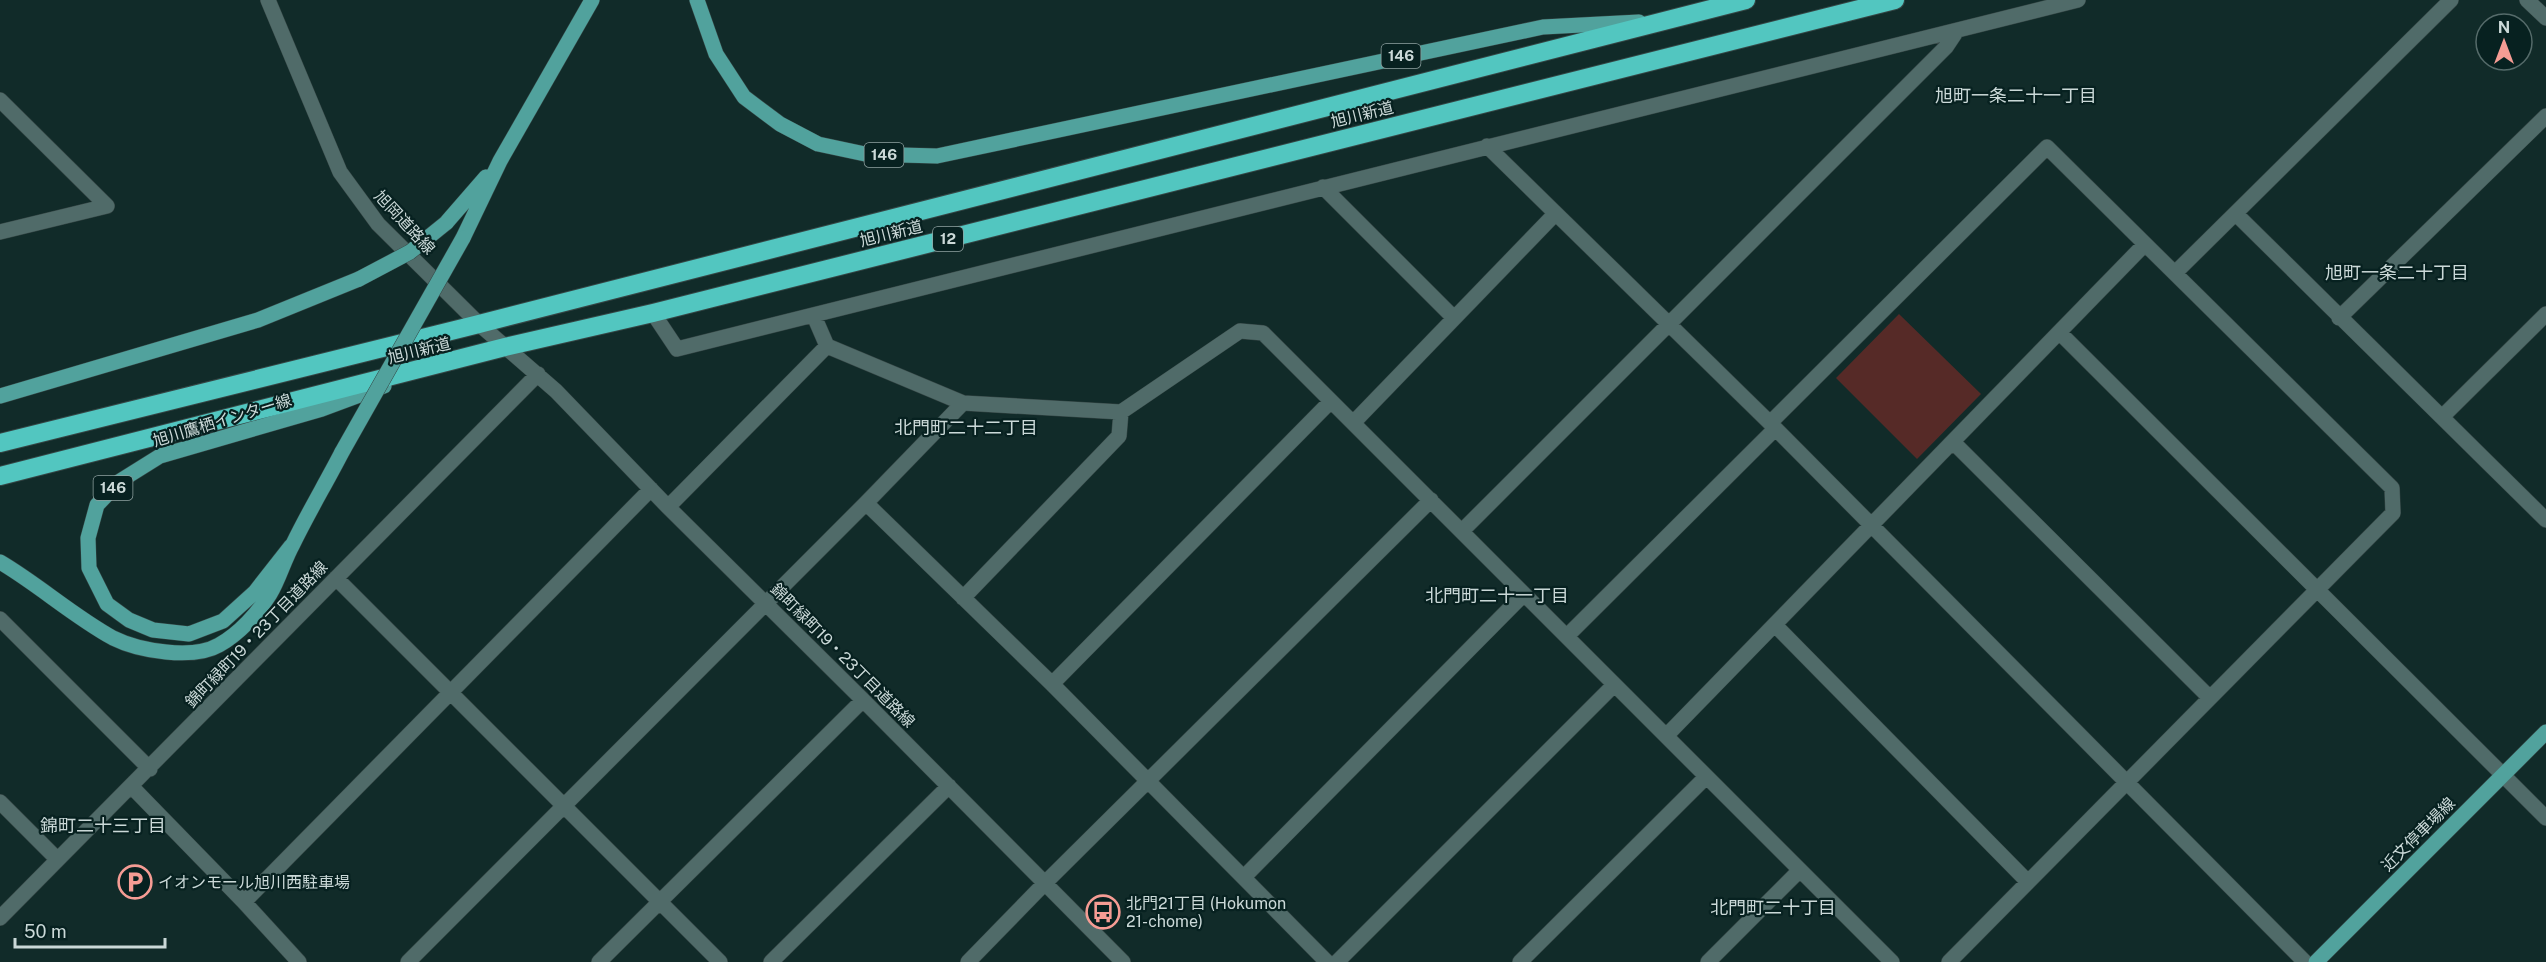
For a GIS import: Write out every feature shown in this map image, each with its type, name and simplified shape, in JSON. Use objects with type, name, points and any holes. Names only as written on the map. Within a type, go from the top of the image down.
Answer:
[{"type":"highway","name":"旭川新道","points":[[0,443],[479,324],[1746,0]]},
{"type":"highway","name":"旭川新道","points":[[0,476],[505,347],[653,314],[1895,0]]},
{"type":"main road","name":"旭川鷹栖インター線","points":[[0,562],[24,576],[77,616],[116,639],[155,651],[187,653],[217,646],[242,628],[270,594],[291,546],[463,238],[500,161],[592,0]]},
{"type":"main road","name":"146","points":[[697,0],[716,54],[744,97],[780,124],[818,144],[865,154],[937,156],[1543,27],[1662,21]]},
{"type":"main road","name":"146","points":[[0,396],[258,320],[359,279],[410,252],[446,223],[500,161]]},
{"type":"main road","name":"旭川鷹栖インター線","points":[[291,546],[255,592],[223,621],[189,634],[153,630],[129,620],[107,604],[89,568],[88,538],[97,506],[120,481],[160,456],[322,409],[444,364]]},
{"type":"main road","name":"近文停車場線","points":[[2316,962],[2546,732]]},
{"type":"street","name":"旭岡道路線","points":[[268,0],[340,172],[378,224],[505,347]]},
{"type":"street","points":[[653,314],[677,349],[2078,0]]},
{"type":"street","points":[[2175,273],[2451,0]]},
{"type":"street","points":[[2527,0],[2546,18]]},
{"type":"street","points":[[1462,531],[1946,47],[1956,32]]},
{"type":"street","points":[[0,100],[107,206],[0,232]]},
{"type":"street","points":[[2339,318],[2546,116]]},
{"type":"street","points":[[1487,146],[1773,426],[2305,962]]},
{"type":"street","points":[[1567,636],[2047,147],[2392,488],[2393,513],[1948,962]]},
{"type":"street","points":[[1323,187],[1454,318]]},
{"type":"street","points":[[1354,422],[1555,214]]},
{"type":"street","points":[[2236,214],[2546,520]]},
{"type":"street","points":[[1666,736],[2144,245]]},
{"type":"street","points":[[2442,417],[2546,314]]},
{"type":"street","points":[[814,316],[827,346],[963,403],[1121,412],[1240,331],[1263,333],[1800,870],[1887,961]]},
{"type":"street","points":[[2060,333],[2546,819]]},
{"type":"street","points":[[668,507],[827,346]]},
{"type":"street","name":"錦町緑町19・23丁目道路線","points":[[505,347],[538,374],[1123,962]]},
{"type":"street","name":"錦町緑町19・23丁目道路線","points":[[0,918],[150,769],[538,374]]},
{"type":"street","points":[[1052,684],[1331,401]]},
{"type":"street","points":[[408,962],[866,504],[963,403]]},
{"type":"street","points":[[963,598],[1119,436],[1121,412]]},
{"type":"street","points":[[1953,442],[2210,698]]},
{"type":"street","points":[[244,902],[651,489]]},
{"type":"street","points":[[968,962],[1431,500]]},
{"type":"street","points":[[866,504],[1052,684],[1327,962]]},
{"type":"street","points":[[336,578],[720,962]]},
{"type":"street","points":[[1244,877],[1524,594]]},
{"type":"street","points":[[0,619],[150,769]]},
{"type":"street","points":[[1774,625],[2028,882]]},
{"type":"street","points":[[1337,962],[1614,685]]},
{"type":"street","points":[[599,962],[863,700]]},
{"type":"street","points":[[1520,962],[1706,777]]},
{"type":"street","points":[[771,962],[949,786]]},
{"type":"street","points":[[132,787],[299,962]]},
{"type":"street","points":[[0,802],[57,859]]},
{"type":"street","points":[[1708,962],[1800,870]]},
{"type":"shaded area","points":[[1899,314],[1981,394],[1917,459],[1836,378]]},
{"type":"place","name":"イオンモール旭川西駐車場","points":[[135,882]]},
{"type":"place","name":"北門21丁目 (Hokumon 21-chome)","points":[[1103,912]]},
{"type":"district","name":"旭町一条二十一丁目","points":[[2016,96]]},
{"type":"district","name":"旭町一条二十丁目","points":[[2397,273]]},
{"type":"district","name":"北門町二十二丁目","points":[[966,428]]},
{"type":"district","name":"北門町二十一丁目","points":[[1497,596]]},
{"type":"district","name":"錦町二十三丁目","points":[[103,826]]},
{"type":"district","name":"北門町二十丁目","points":[[1773,908]]}]
